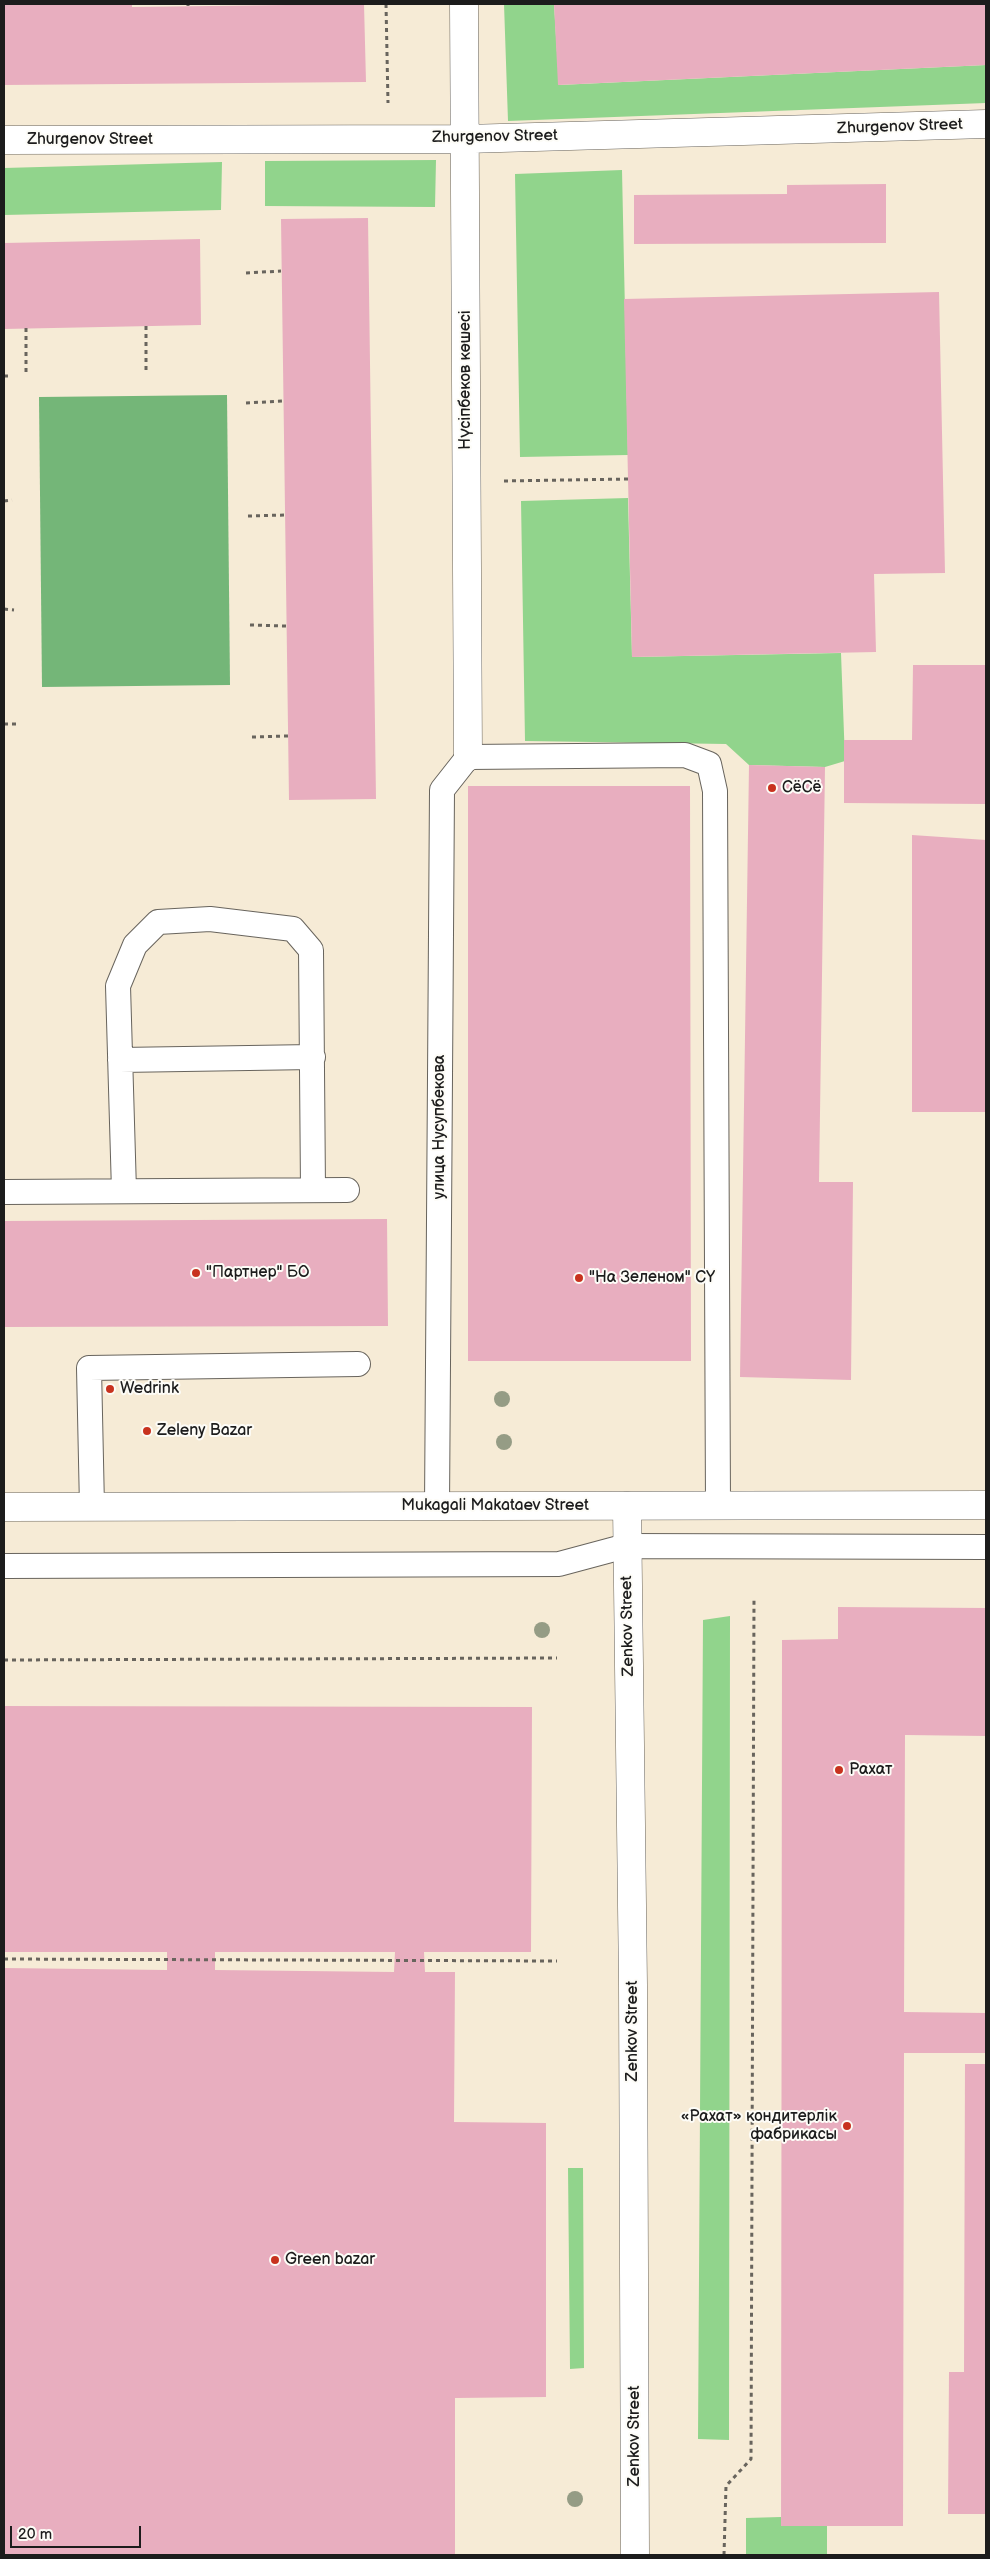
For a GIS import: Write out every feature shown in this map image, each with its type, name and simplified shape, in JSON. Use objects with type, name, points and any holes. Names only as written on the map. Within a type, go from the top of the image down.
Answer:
[{"type":"street","name":"Нүсіпбеков көшесі","points":[[464,4],[468,757]]},
{"type":"street","name":"Zhurgenov Street","points":[[4,140],[466,139],[986,124]]},
{"type":"street","name":"Mukagali Makataev Street","points":[[4,1508],[986,1505]]},
{"type":"street","name":"Zenkov Street","points":[[627,1506],[633,1995],[635,2555]]},
{"type":"lane","points":[[468,757],[685,755],[709,764],[715,791],[718,1505]]},
{"type":"lane","name":"улица Нусупбекова","points":[[437,1506],[442,790],[468,757]]},
{"type":"lane","points":[[124,1191],[118,986],[135,944],[158,922],[210,919],[293,929],[311,950],[313,1190]]},
{"type":"lane","points":[[120,1060],[313,1058]]},
{"type":"lane","points":[[4,1192],[347,1190]]},
{"type":"lane","points":[[92,1508],[89,1368],[358,1364]]},
{"type":"lane","points":[[4,1566],[559,1564],[626,1546],[986,1547]]},
{"type":"path","points":[[386,4],[389,139]]},
{"type":"path","points":[[246,273],[281,271]]},
{"type":"path","points":[[146,326],[146,372]]},
{"type":"path","points":[[26,328],[26,375]]},
{"type":"path","points":[[4,376],[10,376]]},
{"type":"path","points":[[246,403],[284,401]]},
{"type":"path","points":[[466,482],[628,479]]},
{"type":"path","points":[[4,501],[12,500]]},
{"type":"path","points":[[248,516],[285,515]]},
{"type":"path","points":[[4,610],[14,610]]},
{"type":"path","points":[[250,625],[286,626]]},
{"type":"path","points":[[4,724],[16,724]]},
{"type":"path","points":[[252,737],[288,736]]},
{"type":"path","points":[[724,2555],[726,2486],[751,2459],[754,1598]]},
{"type":"path","points":[[4,1660],[557,1658]]},
{"type":"path","points":[[4,1959],[557,1961]]},
{"type":"green space","points":[[504,4],[554,4],[559,85],[986,65],[986,103],[508,121]]},
{"type":"green space","points":[[436,160],[435,207],[265,206],[265,161]]},
{"type":"green space","points":[[222,162],[221,210],[4,215],[4,168]]},
{"type":"green space","points":[[622,170],[628,455],[520,457],[515,174]]},
{"type":"green space","points":[[227,395],[230,685],[42,687],[39,397]]},
{"type":"green space","points":[[628,498],[632,657],[841,653],[845,761],[825,767],[749,765],[726,744],[525,741],[521,501]]},
{"type":"green space","points":[[730,1616],[729,2440],[698,2439],[703,1620]]},
{"type":"green space","points":[[568,2168],[583,2168],[584,2368],[570,2369]]},
{"type":"green space","points":[[781,2517],[781,2526],[827,2526],[827,2555],[746,2555],[746,2518]]},
{"type":"building","points":[[4,4],[132,4],[132,7],[364,4],[366,82],[4,85]]},
{"type":"building","points":[[554,4],[986,4],[986,65],[558,85]]},
{"type":"building","points":[[886,184],[886,243],[634,244],[634,195],[787,194],[787,185]]},
{"type":"building","points":[[368,218],[376,799],[289,800],[281,219]]},
{"type":"building","points":[[200,239],[201,325],[4,329],[4,243]]},
{"type":"building","points":[[939,292],[945,573],[874,574],[876,652],[632,657],[624,299]]},
{"type":"building","points":[[913,665],[986,665],[986,804],[844,803],[844,740],[912,740]]},
{"type":"building","points":[[749,765],[825,767],[819,1182],[853,1182],[851,1380],[740,1377]]},
{"type":"building","points":[[468,786],[690,786],[691,1361],[468,1361]]},
{"type":"building","points":[[912,835],[986,840],[986,1112],[912,1112]]},
{"type":"building","name":"\"Партнер\" БО","points":[[387,1219],[388,1326],[4,1327],[4,1221]]},
{"type":"building","points":[[838,1607],[986,1608],[986,1736],[905,1735],[904,2012],[986,2013],[986,2053],[904,2053],[903,2526],[781,2526],[782,1640],[838,1639]]},
{"type":"building","name":"Green bazar","points":[[4,1706],[532,1707],[531,1952],[424,1952],[425,1972],[455,1972],[454,2122],[546,2123],[546,2397],[455,2398],[455,2555],[4,2555],[4,1968],[167,1970],[167,1952],[4,1952]],"holes":[[[215,1952],[395,1952],[394,1972],[215,1970]]]},
{"type":"building","points":[[965,2064],[986,2064],[986,2514],[948,2514],[949,2372],[964,2372]]},
{"type":"place","name":"СёСё","points":[[772,788]]},
{"type":"place","name":"\"Партнер\" БО","points":[[196,1273]]},
{"type":"place","name":"\"На Зеленом\" СҮ","points":[[579,1278]]},
{"type":"place","name":"Wedrink","points":[[110,1389]]},
{"type":"place","name":"Zeleny Bazar","points":[[147,1431]]},
{"type":"place","name":"Рахат","points":[[839,1770]]},
{"type":"place","name":"«Рахат» кондитерлік фабрикасы","points":[[847,2126]]},
{"type":"place","name":"Green bazar","points":[[275,2260]]}]
